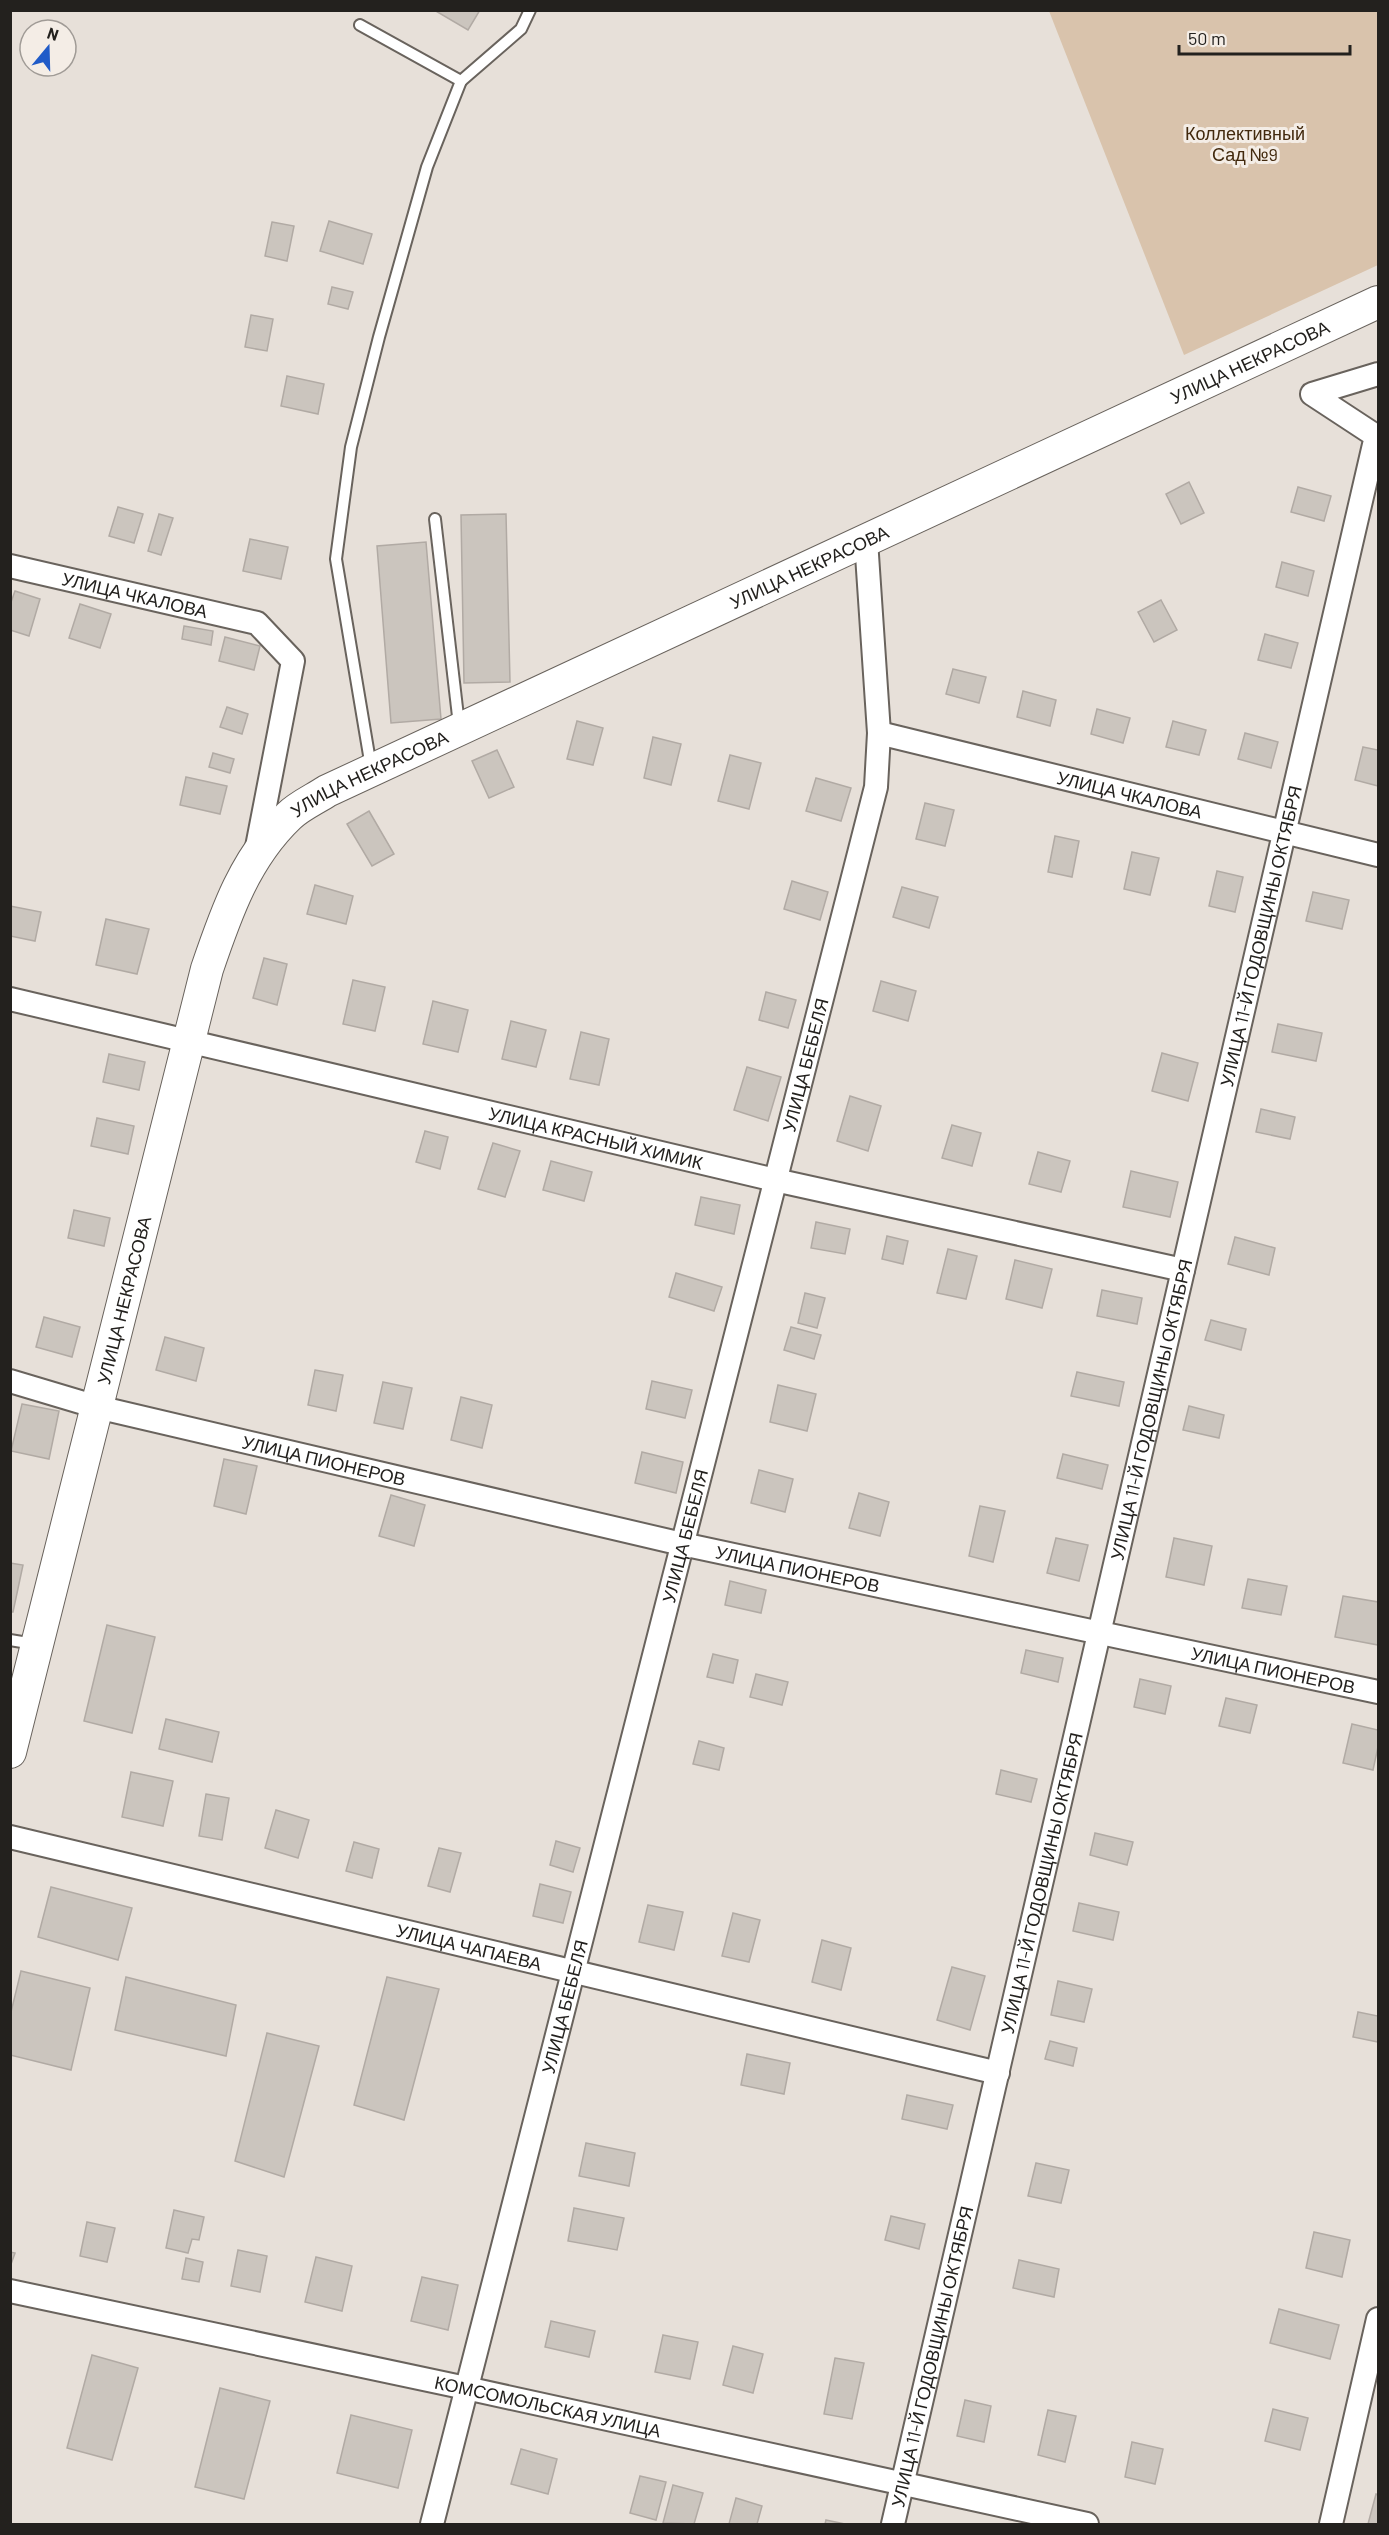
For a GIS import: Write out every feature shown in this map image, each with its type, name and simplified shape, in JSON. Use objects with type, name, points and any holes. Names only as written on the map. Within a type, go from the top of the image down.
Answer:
[{"type":"street","name":"УЛИЦА НЕКРАСОВА","points":[[10,1752],[24,1642],[97,1407],[207,969],[230,902],[256,854],[290,815],[327,791],[371,770],[1378,302]]},
{"type":"street","name":"УЛИЦА 11-Й ГОДОВЩИНЫ ОКТЯБРЯ","points":[[893,2524],[1376,436],[1312,394],[1378,374]]},
{"type":"street","name":"УЛИЦА БЕБЕЛЯ","points":[[432,2524],[876,787],[879,733],[866,540]]},
{"type":"street","name":"УЛИЦА ЧКАЛОВА","points":[[10,566],[257,623]]},
{"type":"street","name":"УЛИЦА НЕКРАСОВА","points":[[256,854],[292,661],[257,623]]},
{"type":"street","name":"УЛИЦА ЧКАЛОВА","points":[[879,733],[1378,855]]},
{"type":"street","name":"УЛИЦА КРАСНЫЙ ХИМИК","points":[[10,999],[775,1180],[1183,1270]]},
{"type":"street","name":"УЛИЦА ПИОНЕРОВ","points":[[10,1381],[97,1407],[682,1544],[1378,1692]]},
{"type":"street","name":"УЛИЦА ЧАПАЕВА","points":[[10,1837],[998,2073]]},
{"type":"street","name":"КОМСОМОЛЬСКАЯ УЛИЦА","points":[[10,2291],[1087,2524]]},
{"type":"street","points":[[1331,2524],[1378,2319]]},
{"type":"lane","points":[[371,770],[336,559],[351,447],[427,167],[461,81],[521,29],[530,10]]},
{"type":"lane","points":[[360,25],[461,81]]},
{"type":"lane","points":[[435,519],[460,729]]},
{"type":"green space","name":"Коллективный Сад №9","points":[[1049,11],[1378,11],[1378,265],[1184,355]]},
{"type":"building","points":[[434,10],[480,10],[468,30]]},
{"type":"building","points":[[329,221],[372,234],[363,264],[320,251]]},
{"type":"building","points":[[272,222],[294,226],[287,261],[265,256]]},
{"type":"building","points":[[332,287],[353,292],[348,309],[328,304]]},
{"type":"building","points":[[251,315],[273,319],[267,351],[245,347]]},
{"type":"building","points":[[287,376],[324,384],[318,414],[281,406]]},
{"type":"building","points":[[1189,482],[1204,513],[1181,524],[1166,494]]},
{"type":"building","points":[[1298,487],[1331,496],[1324,521],[1291,512]]},
{"type":"building","points":[[118,507],[143,514],[134,543],[109,536]]},
{"type":"building","points":[[159,514],[173,518],[161,555],[148,551]]},
{"type":"building","points":[[506,514],[510,682],[464,683],[461,515]]},
{"type":"building","points":[[250,539],[288,547],[281,579],[243,571]]},
{"type":"building","points":[[426,542],[441,719],[391,723],[377,546]]},
{"type":"building","points":[[1282,562],[1314,571],[1308,596],[1276,587]]},
{"type":"building","points":[[15,591],[40,599],[29,636],[10,630],[10,605]]},
{"type":"building","points":[[1161,600],[1177,630],[1154,642],[1138,612]]},
{"type":"building","points":[[80,604],[111,614],[100,648],[69,638]]},
{"type":"building","points":[[184,626],[213,631],[211,645],[182,639]]},
{"type":"building","points":[[1265,634],[1298,643],[1291,668],[1258,660]]},
{"type":"building","points":[[225,637],[260,646],[254,670],[219,661]]},
{"type":"building","points":[[953,669],[986,677],[979,703],[946,694]]},
{"type":"building","points":[[1023,691],[1056,700],[1050,726],[1017,717]]},
{"type":"building","points":[[227,707],[248,714],[242,734],[220,727]]},
{"type":"building","points":[[1097,709],[1130,718],[1123,743],[1091,734]]},
{"type":"building","points":[[577,721],[603,728],[593,765],[567,759]]},
{"type":"building","points":[[1173,721],[1206,730],[1199,755],[1166,747]]},
{"type":"building","points":[[1245,733],[1278,742],[1271,768],[1238,759]]},
{"type":"building","points":[[653,737],[681,744],[671,785],[644,778]]},
{"type":"building","points":[[1363,747],[1378,750],[1378,786],[1355,780]]},
{"type":"building","points":[[497,750],[514,787],[489,798],[472,761]]},
{"type":"building","points":[[213,753],[234,759],[230,773],[209,767]]},
{"type":"building","points":[[730,755],[761,763],[749,809],[718,801]]},
{"type":"building","points":[[186,777],[227,786],[220,814],[180,805]]},
{"type":"building","points":[[816,778],[851,788],[841,821],[806,811]]},
{"type":"building","points":[[925,803],[954,810],[945,846],[916,839]]},
{"type":"building","points":[[369,811],[394,854],[372,866],[347,824]]},
{"type":"building","points":[[1055,836],[1079,841],[1072,877],[1048,872]]},
{"type":"building","points":[[1132,852],[1159,858],[1150,895],[1124,889]]},
{"type":"building","points":[[1217,871],[1243,877],[1235,912],[1209,906]]},
{"type":"building","points":[[792,881],[828,892],[820,920],[784,909]]},
{"type":"building","points":[[315,885],[353,896],[346,924],[307,914]]},
{"type":"building","points":[[902,887],[938,897],[929,928],[893,917]]},
{"type":"building","points":[[1313,892],[1349,900],[1342,929],[1306,921]]},
{"type":"building","points":[[10,906],[41,912],[35,941],[10,936]]},
{"type":"building","points":[[106,919],[149,929],[137,974],[96,965]]},
{"type":"building","points":[[264,958],[287,964],[277,1005],[253,998]]},
{"type":"building","points":[[353,980],[385,987],[375,1031],[343,1024]]},
{"type":"building","points":[[881,981],[916,991],[908,1021],[873,1011]]},
{"type":"building","points":[[766,992],[796,1000],[788,1028],[759,1020]]},
{"type":"building","points":[[433,1001],[468,1010],[458,1052],[423,1044]]},
{"type":"building","points":[[511,1021],[546,1030],[536,1067],[502,1059]]},
{"type":"building","points":[[1278,1024],[1322,1033],[1316,1061],[1272,1052]]},
{"type":"building","points":[[581,1032],[609,1039],[599,1085],[570,1079]]},
{"type":"building","points":[[1162,1053],[1198,1063],[1188,1101],[1152,1091]]},
{"type":"building","points":[[109,1054],[145,1062],[139,1090],[103,1082]]},
{"type":"building","points":[[747,1067],[781,1077],[768,1121],[734,1110]]},
{"type":"building","points":[[850,1096],[881,1106],[868,1151],[837,1141]]},
{"type":"building","points":[[1261,1109],[1295,1117],[1290,1139],[1256,1132]]},
{"type":"building","points":[[97,1118],[134,1126],[128,1154],[91,1146]]},
{"type":"building","points":[[952,1125],[981,1133],[972,1166],[942,1158]]},
{"type":"building","points":[[425,1131],[448,1137],[440,1169],[416,1162]]},
{"type":"building","points":[[493,1143],[520,1151],[505,1197],[478,1189]]},
{"type":"building","points":[[1038,1152],[1070,1161],[1061,1192],[1029,1184]]},
{"type":"building","points":[[551,1161],[592,1172],[584,1201],[543,1190]]},
{"type":"building","points":[[1131,1171],[1178,1182],[1170,1217],[1123,1207]]},
{"type":"building","points":[[701,1197],[740,1205],[734,1234],[695,1225]]},
{"type":"building","points":[[74,1210],[110,1218],[104,1246],[68,1238]]},
{"type":"building","points":[[816,1222],[850,1229],[845,1254],[811,1248]]},
{"type":"building","points":[[887,1236],[908,1241],[903,1264],[882,1259]]},
{"type":"building","points":[[1235,1237],[1275,1248],[1269,1275],[1228,1264]]},
{"type":"building","points":[[948,1249],[977,1256],[966,1299],[937,1293]]},
{"type":"building","points":[[1015,1260],[1052,1269],[1042,1308],[1006,1299]]},
{"type":"building","points":[[676,1273],[722,1287],[714,1311],[669,1297]]},
{"type":"building","points":[[1102,1290],[1142,1298],[1137,1324],[1097,1316]]},
{"type":"building","points":[[805,1293],[825,1298],[817,1328],[798,1323]]},
{"type":"building","points":[[44,1317],[80,1327],[72,1357],[36,1347]]},
{"type":"building","points":[[1211,1320],[1246,1329],[1241,1350],[1205,1340]]},
{"type":"building","points":[[791,1327],[821,1335],[814,1359],[784,1350]]},
{"type":"building","points":[[165,1337],[204,1348],[196,1381],[156,1370]]},
{"type":"building","points":[[315,1370],[343,1375],[336,1411],[308,1405]]},
{"type":"building","points":[[1077,1372],[1124,1382],[1119,1406],[1071,1396]]},
{"type":"building","points":[[652,1381],[692,1390],[685,1418],[646,1409]]},
{"type":"building","points":[[383,1382],[412,1388],[403,1429],[374,1423]]},
{"type":"building","points":[[778,1385],[816,1394],[807,1431],[770,1422]]},
{"type":"building","points":[[461,1397],[492,1405],[482,1448],[451,1440]]},
{"type":"building","points":[[22,1404],[59,1411],[49,1459],[11,1451]]},
{"type":"building","points":[[1189,1406],[1224,1415],[1219,1438],[1183,1430]]},
{"type":"building","points":[[642,1452],[683,1462],[676,1493],[635,1483]]},
{"type":"building","points":[[1063,1454],[1108,1465],[1102,1489],[1057,1478]]},
{"type":"building","points":[[224,1459],[257,1466],[246,1514],[214,1506]]},
{"type":"building","points":[[759,1470],[793,1479],[785,1512],[751,1503]]},
{"type":"building","points":[[859,1493],[889,1502],[880,1536],[849,1528]]},
{"type":"building","points":[[391,1495],[425,1505],[414,1546],[379,1536]]},
{"type":"building","points":[[980,1506],[1005,1511],[993,1562],[969,1556]]},
{"type":"building","points":[[1056,1538],[1088,1545],[1079,1581],[1047,1573]]},
{"type":"building","points":[[1174,1538],[1212,1546],[1204,1585],[1166,1577]]},
{"type":"building","points":[[10,1563],[23,1565],[13,1612],[10,1612]]},
{"type":"building","points":[[1248,1579],[1287,1586],[1281,1615],[1242,1608]]},
{"type":"building","points":[[730,1581],[766,1590],[761,1613],[725,1605]]},
{"type":"building","points":[[1343,1596],[1378,1602],[1378,1645],[1335,1637]]},
{"type":"building","points":[[107,1625],[155,1637],[132,1733],[84,1721]]},
{"type":"building","points":[[1026,1650],[1063,1658],[1058,1682],[1021,1673]]},
{"type":"building","points":[[713,1654],[738,1660],[733,1683],[707,1677]]},
{"type":"building","points":[[756,1674],[788,1682],[782,1705],[750,1697]]},
{"type":"building","points":[[1140,1679],[1171,1686],[1165,1714],[1134,1707]]},
{"type":"building","points":[[1226,1698],[1257,1705],[1250,1733],[1219,1726]]},
{"type":"building","points":[[166,1719],[219,1732],[212,1762],[159,1749]]},
{"type":"building","points":[[1352,1724],[1378,1730],[1378,1747],[1373,1770],[1343,1763]]},
{"type":"building","points":[[699,1741],[724,1748],[719,1770],[693,1764]]},
{"type":"building","points":[[1001,1770],[1037,1779],[1031,1802],[996,1794]]},
{"type":"building","points":[[131,1772],[173,1781],[163,1826],[122,1817]]},
{"type":"building","points":[[206,1794],[229,1798],[222,1840],[199,1836]]},
{"type":"building","points":[[276,1810],[309,1820],[298,1858],[265,1848]]},
{"type":"building","points":[[1095,1833],[1133,1842],[1127,1865],[1090,1855]]},
{"type":"building","points":[[556,1841],[580,1848],[573,1872],[550,1865]]},
{"type":"building","points":[[354,1842],[379,1849],[372,1878],[346,1871]]},
{"type":"building","points":[[439,1848],[461,1853],[450,1892],[428,1886]]},
{"type":"building","points":[[540,1884],[571,1892],[563,1923],[533,1916]]},
{"type":"building","points":[[51,1887],[132,1908],[118,1960],[38,1937]]},
{"type":"building","points":[[1079,1903],[1119,1912],[1113,1940],[1073,1931]]},
{"type":"building","points":[[648,1905],[683,1912],[674,1950],[639,1942]]},
{"type":"building","points":[[733,1913],[760,1920],[749,1962],[722,1956]]},
{"type":"building","points":[[822,1940],[851,1948],[841,1990],[812,1982]]},
{"type":"building","points":[[952,1967],[985,1976],[970,2030],[937,2020]]},
{"type":"building","points":[[21,1971],[90,1988],[71,2070],[10,2055],[10,2016]]},
{"type":"building","points":[[126,1977],[236,2005],[226,2056],[115,2030]]},
{"type":"building","points":[[387,1977],[439,1989],[404,2120],[354,2105]]},
{"type":"building","points":[[1058,1981],[1092,1989],[1084,2022],[1051,2015]]},
{"type":"building","points":[[1358,2012],[1378,2016],[1378,2042],[1353,2037]]},
{"type":"building","points":[[267,2033],[319,2046],[284,2177],[235,2161]]},
{"type":"building","points":[[1050,2041],[1077,2048],[1073,2066],[1045,2059]]},
{"type":"building","points":[[747,2054],[790,2063],[784,2094],[741,2085]]},
{"type":"building","points":[[907,2095],[953,2105],[947,2129],[902,2119]]},
{"type":"building","points":[[586,2143],[635,2153],[629,2186],[579,2176]]},
{"type":"building","points":[[1036,2163],[1069,2170],[1061,2203],[1028,2196]]},
{"type":"building","points":[[574,2208],[624,2218],[617,2250],[568,2241]]},
{"type":"building","points":[[174,2210],[204,2217],[199,2240],[192,2239],[188,2253],[166,2248]]},
{"type":"building","points":[[891,2216],[925,2224],[919,2249],[885,2240]]},
{"type":"building","points":[[87,2222],[115,2228],[107,2262],[80,2256]]},
{"type":"building","points":[[1314,2232],[1350,2240],[1342,2277],[1306,2268]]},
{"type":"building","points":[[238,2250],[267,2256],[260,2292],[231,2286]]},
{"type":"building","points":[[10,2252],[15,2253],[10,2267]]},
{"type":"building","points":[[316,2257],[352,2266],[342,2311],[305,2302]]},
{"type":"building","points":[[186,2258],[203,2262],[199,2282],[182,2279]]},
{"type":"building","points":[[1019,2260],[1059,2269],[1054,2297],[1013,2288]]},
{"type":"building","points":[[422,2277],[458,2285],[448,2330],[411,2321]]},
{"type":"building","points":[[1279,2309],[1339,2325],[1330,2359],[1270,2343]]},
{"type":"building","points":[[551,2321],[595,2331],[589,2357],[545,2347]]},
{"type":"building","points":[[663,2335],[698,2342],[690,2379],[655,2372]]},
{"type":"building","points":[[733,2346],[763,2354],[753,2393],[723,2385]]},
{"type":"building","points":[[92,2355],[138,2368],[112,2460],[67,2448]]},
{"type":"building","points":[[835,2358],[864,2363],[852,2419],[824,2414]]},
{"type":"building","points":[[220,2388],[270,2401],[244,2499],[195,2487]]},
{"type":"building","points":[[965,2400],[991,2406],[984,2442],[957,2436]]},
{"type":"building","points":[[1273,2409],[1308,2418],[1300,2450],[1265,2441]]},
{"type":"building","points":[[1048,2410],[1076,2416],[1065,2462],[1038,2455]]},
{"type":"building","points":[[351,2415],[412,2430],[398,2488],[337,2473]]},
{"type":"building","points":[[1132,2442],[1163,2449],[1155,2484],[1125,2477]]},
{"type":"building","points":[[521,2449],[557,2459],[548,2494],[511,2484]]},
{"type":"building","points":[[640,2476],[666,2482],[656,2520],[630,2513]]},
{"type":"building","points":[[673,2485],[703,2493],[694,2524],[663,2523]]},
{"type":"building","points":[[1376,2494],[1378,2495],[1378,2524],[1368,2524]]},
{"type":"building","points":[[736,2498],[762,2506],[757,2524],[729,2524]]},
{"type":"building","points":[[826,2520],[845,2524],[825,2524]]}]
